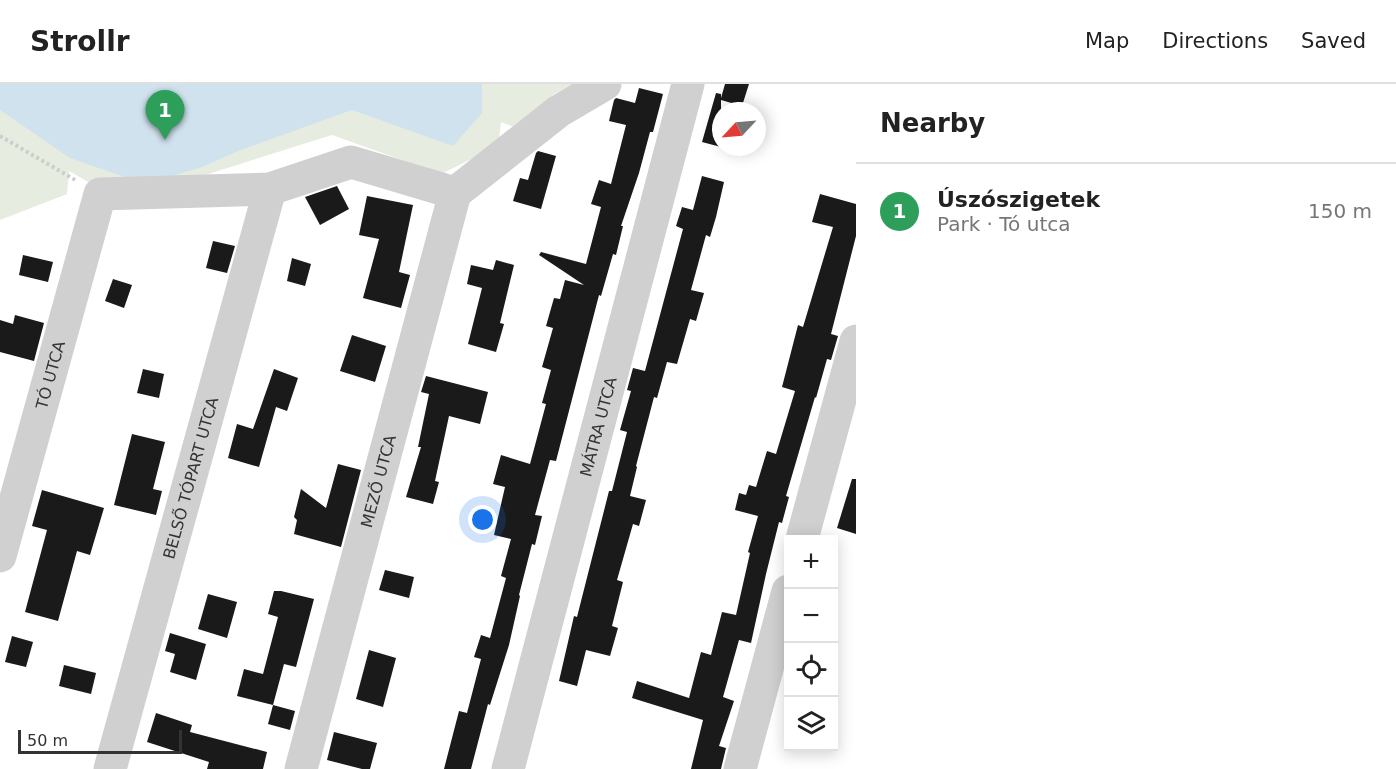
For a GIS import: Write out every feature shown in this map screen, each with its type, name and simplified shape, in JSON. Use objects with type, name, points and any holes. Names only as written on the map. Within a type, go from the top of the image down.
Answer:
[{"type":"street","points":[[100,194],[270,189],[351,162],[455,193],[559,111],[605,84]]},
{"type":"street","name":"MÁTRA UTCA","points":[[508,769],[688,84]]},
{"type":"street","name":"BELSŐ TÓPART UTCA","points":[[110,769],[270,189]]},
{"type":"street","name":"MEZŐ UTCA","points":[[301,769],[455,193]]},
{"type":"street","name":"TÓ UTCA","points":[[0,556],[100,194]]},
{"type":"street","points":[[803,535],[856,341]]},
{"type":"street","points":[[740,769],[784,609]]},
{"type":"path","points":[[0,136],[100,194]]},
{"type":"shaded area","points":[[0,84],[573,84],[552,95],[521,130],[501,122],[498,146],[441,174],[332,135],[167,187],[97,187],[69,171],[67,194],[0,220]]},
{"type":"water","points":[[0,84],[482,84],[482,113],[453,146],[352,110],[238,151],[202,167],[145,184],[70,158],[0,110]]},
{"type":"building","points":[[725,84],[749,84],[743,102],[721,100],[721,102],[713,102],[716,93],[721,94],[721,98]]},
{"type":"building","points":[[639,88],[663,94],[653,132],[650,132],[621,226],[623,226],[616,255],[613,254],[601,296],[599,295],[556,461],[550,460],[535,515],[542,516],[535,545],[532,544],[509,645],[490,705],[488,704],[471,769],[444,769],[459,711],[467,713],[481,659],[474,657],[481,635],[490,638],[506,578],[501,576],[511,539],[494,535],[505,487],[493,484],[501,455],[530,464],[546,404],[542,403],[551,370],[542,367],[553,328],[546,326],[554,298],[560,299],[565,280],[584,285],[539,255],[541,252],[586,264],[601,207],[591,204],[599,180],[611,184],[626,125],[609,121],[614,100],[616,98],[635,103]]},
{"type":"building","points":[[712,107],[712,145],[702,142]]},
{"type":"building","points":[[538,151],[556,156],[541,209],[513,201],[520,178],[528,180]]},
{"type":"building","points":[[702,176],[724,182],[710,237],[706,235],[691,290],[704,293],[696,321],[690,319],[677,364],[667,362],[657,398],[654,397],[636,466],[630,496],[646,500],[639,526],[633,524],[617,580],[623,582],[612,626],[618,628],[610,656],[586,650],[577,686],[559,681],[574,616],[577,617],[609,491],[612,491],[627,432],[620,430],[631,391],[627,390],[633,368],[645,371],[683,229],[676,226],[682,207],[693,210]]},
{"type":"building","points":[[337,186],[349,209],[320,225],[305,197]]},
{"type":"building","points":[[820,194],[856,204],[856,236],[831,334],[838,336],[831,360],[827,359],[786,496],[789,497],[782,523],[779,522],[751,643],[739,640],[723,697],[734,701],[719,746],[726,748],[721,769],[691,769],[703,720],[632,698],[637,681],[689,698],[701,652],[711,655],[722,612],[736,615],[750,553],[748,552],[758,516],[735,510],[739,493],[746,495],[749,485],[756,487],[767,451],[776,454],[795,391],[782,387],[798,325],[803,327],[833,227],[812,222]]},
{"type":"building","points":[[367,196],[413,205],[399,272],[410,275],[401,308],[363,298],[379,239],[359,235]]},
{"type":"building","points":[[213,241],[235,246],[227,273],[206,268]]},
{"type":"building","points":[[23,255],[53,262],[48,282],[19,275]]},
{"type":"building","points":[[292,258],[311,264],[305,286],[287,281]]},
{"type":"building","points":[[496,260],[514,265],[500,323],[504,324],[496,352],[468,344],[482,288],[467,284],[471,265],[493,270]]},
{"type":"building","points":[[113,279],[132,285],[124,308],[105,301]]},
{"type":"building","points":[[15,315],[44,323],[34,361],[0,352],[0,320],[13,324]]},
{"type":"building","points":[[352,335],[386,346],[375,382],[340,371]]},
{"type":"building","points":[[143,369],[164,374],[159,398],[137,393]]},
{"type":"building","points":[[274,369],[298,378],[287,411],[276,407],[259,467],[228,458],[237,424],[253,429]]},
{"type":"building","points":[[426,376],[488,392],[480,424],[449,416],[435,481],[439,482],[433,504],[406,497],[421,447],[418,447],[429,394],[421,392]]},
{"type":"building","points":[[132,434],[165,442],[153,489],[162,491],[156,515],[114,505]]},
{"type":"building","points":[[338,464],[361,470],[341,547],[294,534],[297,520],[294,517],[301,489],[326,508]]},
{"type":"building","points":[[852,479],[856,479],[856,534],[837,528]]},
{"type":"building","points":[[42,490],[104,508],[90,555],[77,551],[58,621],[25,612],[47,530],[32,526]]},
{"type":"building","points":[[385,570],[414,577],[409,598],[379,590]]},
{"type":"building","points":[[274,591],[314,599],[296,667],[284,664],[273,705],[237,696],[244,669],[263,674],[278,617],[268,614]]},
{"type":"building","points":[[208,594],[237,602],[227,638],[198,629]]},
{"type":"building","points":[[170,633],[206,644],[196,680],[170,672],[175,654],[165,651]]},
{"type":"building","points":[[12,636],[33,642],[26,667],[5,662]]},
{"type":"building","points":[[369,650],[396,658],[383,707],[356,699]]},
{"type":"building","points":[[64,665],[96,673],[91,694],[59,686]]},
{"type":"building","points":[[273,705],[295,711],[290,730],[268,724]]},
{"type":"building","points":[[156,713],[192,725],[190,732],[267,752],[263,769],[207,769],[209,762],[147,742]]},
{"type":"building","points":[[334,732],[377,743],[370,769],[327,760]]},
{"type":"place","name":"Úszószigetek","points":[[165,140]]}]
